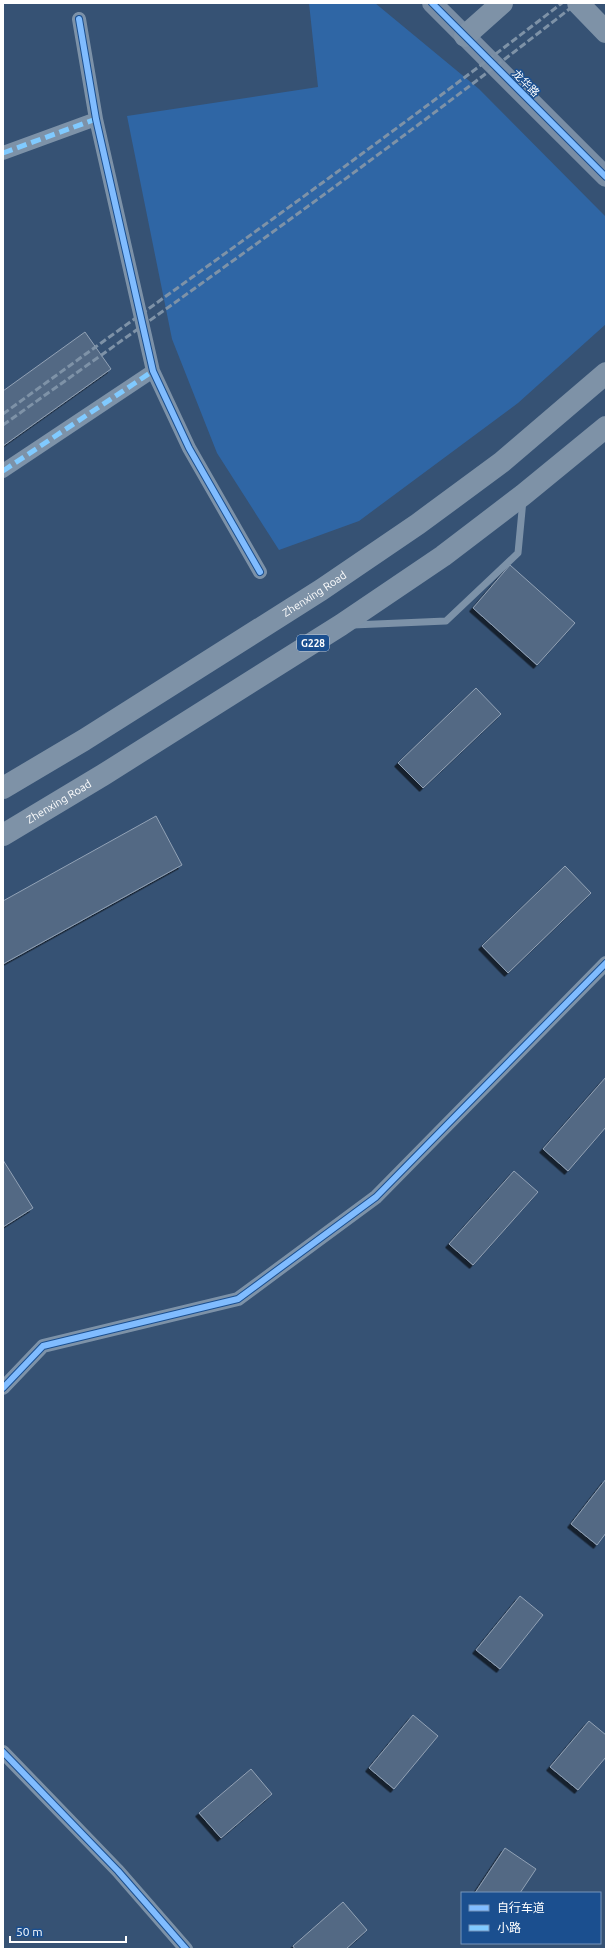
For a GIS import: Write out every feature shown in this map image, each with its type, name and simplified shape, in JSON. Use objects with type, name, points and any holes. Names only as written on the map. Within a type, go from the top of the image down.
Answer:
[{"type":"highway","points":[[465,36],[502,3]]},
{"type":"highway","points":[[578,3],[606,32]]},
{"type":"highway","name":"Zhenxing Road","points":[[3,788],[84,740],[321,590],[418,524],[502,462],[606,373]]},
{"type":"highway","name":"Zhenxing Road","points":[[3,835],[110,771],[341,625],[443,556],[523,495],[606,427]]},
{"type":"highway","points":[[3,775],[84,740]]},
{"type":"street","name":"龙华路","points":[[432,3],[606,177]]},
{"type":"street","points":[[79,19],[96,119],[153,371],[189,448],[260,572]]},
{"type":"street","points":[[3,153],[96,119]]},
{"type":"street","points":[[3,471],[153,371]]},
{"type":"street","points":[[3,1388],[43,1346],[238,1299],[376,1197],[606,963]]},
{"type":"street","points":[[3,1752],[118,1871],[186,1949]]},
{"type":"lane","points":[[341,625],[446,621],[518,553],[523,495]]},
{"type":"shaded area","points":[[309,3],[375,3],[479,89],[606,217],[606,324],[518,403],[359,521],[279,550],[217,453],[172,339],[127,116],[318,87]]},
{"type":"building","points":[[85,332],[111,369],[3,446],[3,391]]},
{"type":"building","points":[[510,565],[575,623],[537,665],[473,608]]},
{"type":"building","points":[[476,688],[501,714],[423,788],[398,763]]},
{"type":"building","points":[[156,816],[182,865],[3,964],[3,901]]},
{"type":"building","points":[[565,866],[591,893],[508,973],[482,946]]},
{"type":"building","points":[[606,1077],[606,1127],[568,1171],[543,1149]]},
{"type":"building","points":[[3,1160],[33,1208],[3,1227]]},
{"type":"building","points":[[514,1171],[538,1192],[473,1265],[449,1244]]},
{"type":"building","points":[[606,1479],[606,1533],[597,1545],[571,1524]]},
{"type":"building","points":[[520,1596],[543,1615],[500,1669],[476,1650]]},
{"type":"building","points":[[413,1715],[438,1736],[394,1789],[369,1768]]},
{"type":"building","points":[[589,1721],[606,1735],[606,1757],[578,1790],[550,1767]]},
{"type":"building","points":[[251,1769],[272,1794],[221,1838],[199,1813]]},
{"type":"building","points":[[505,1848],[536,1869],[521,1892],[476,1892]]},
{"type":"building","points":[[343,1902],[367,1930],[346,1949],[295,1949],[293,1946]]},
{"type":"railway","points":[[3,414],[354,160],[562,3]]},
{"type":"railway","points":[[3,425],[364,165],[436,112],[577,3]]},
{"type":"marked path","points":[[3,153],[96,119]]},
{"type":"marked path","points":[[3,471],[153,371],[154,375]]},
{"type":"cycle path","points":[[432,3],[606,177]]},
{"type":"cycle path","points":[[79,19],[96,119],[153,371],[189,448],[260,572]]},
{"type":"cycle path","points":[[3,1388],[43,1346],[238,1299],[376,1197],[606,963]]},
{"type":"cycle path","points":[[3,1752],[118,1871],[186,1949]]}]
